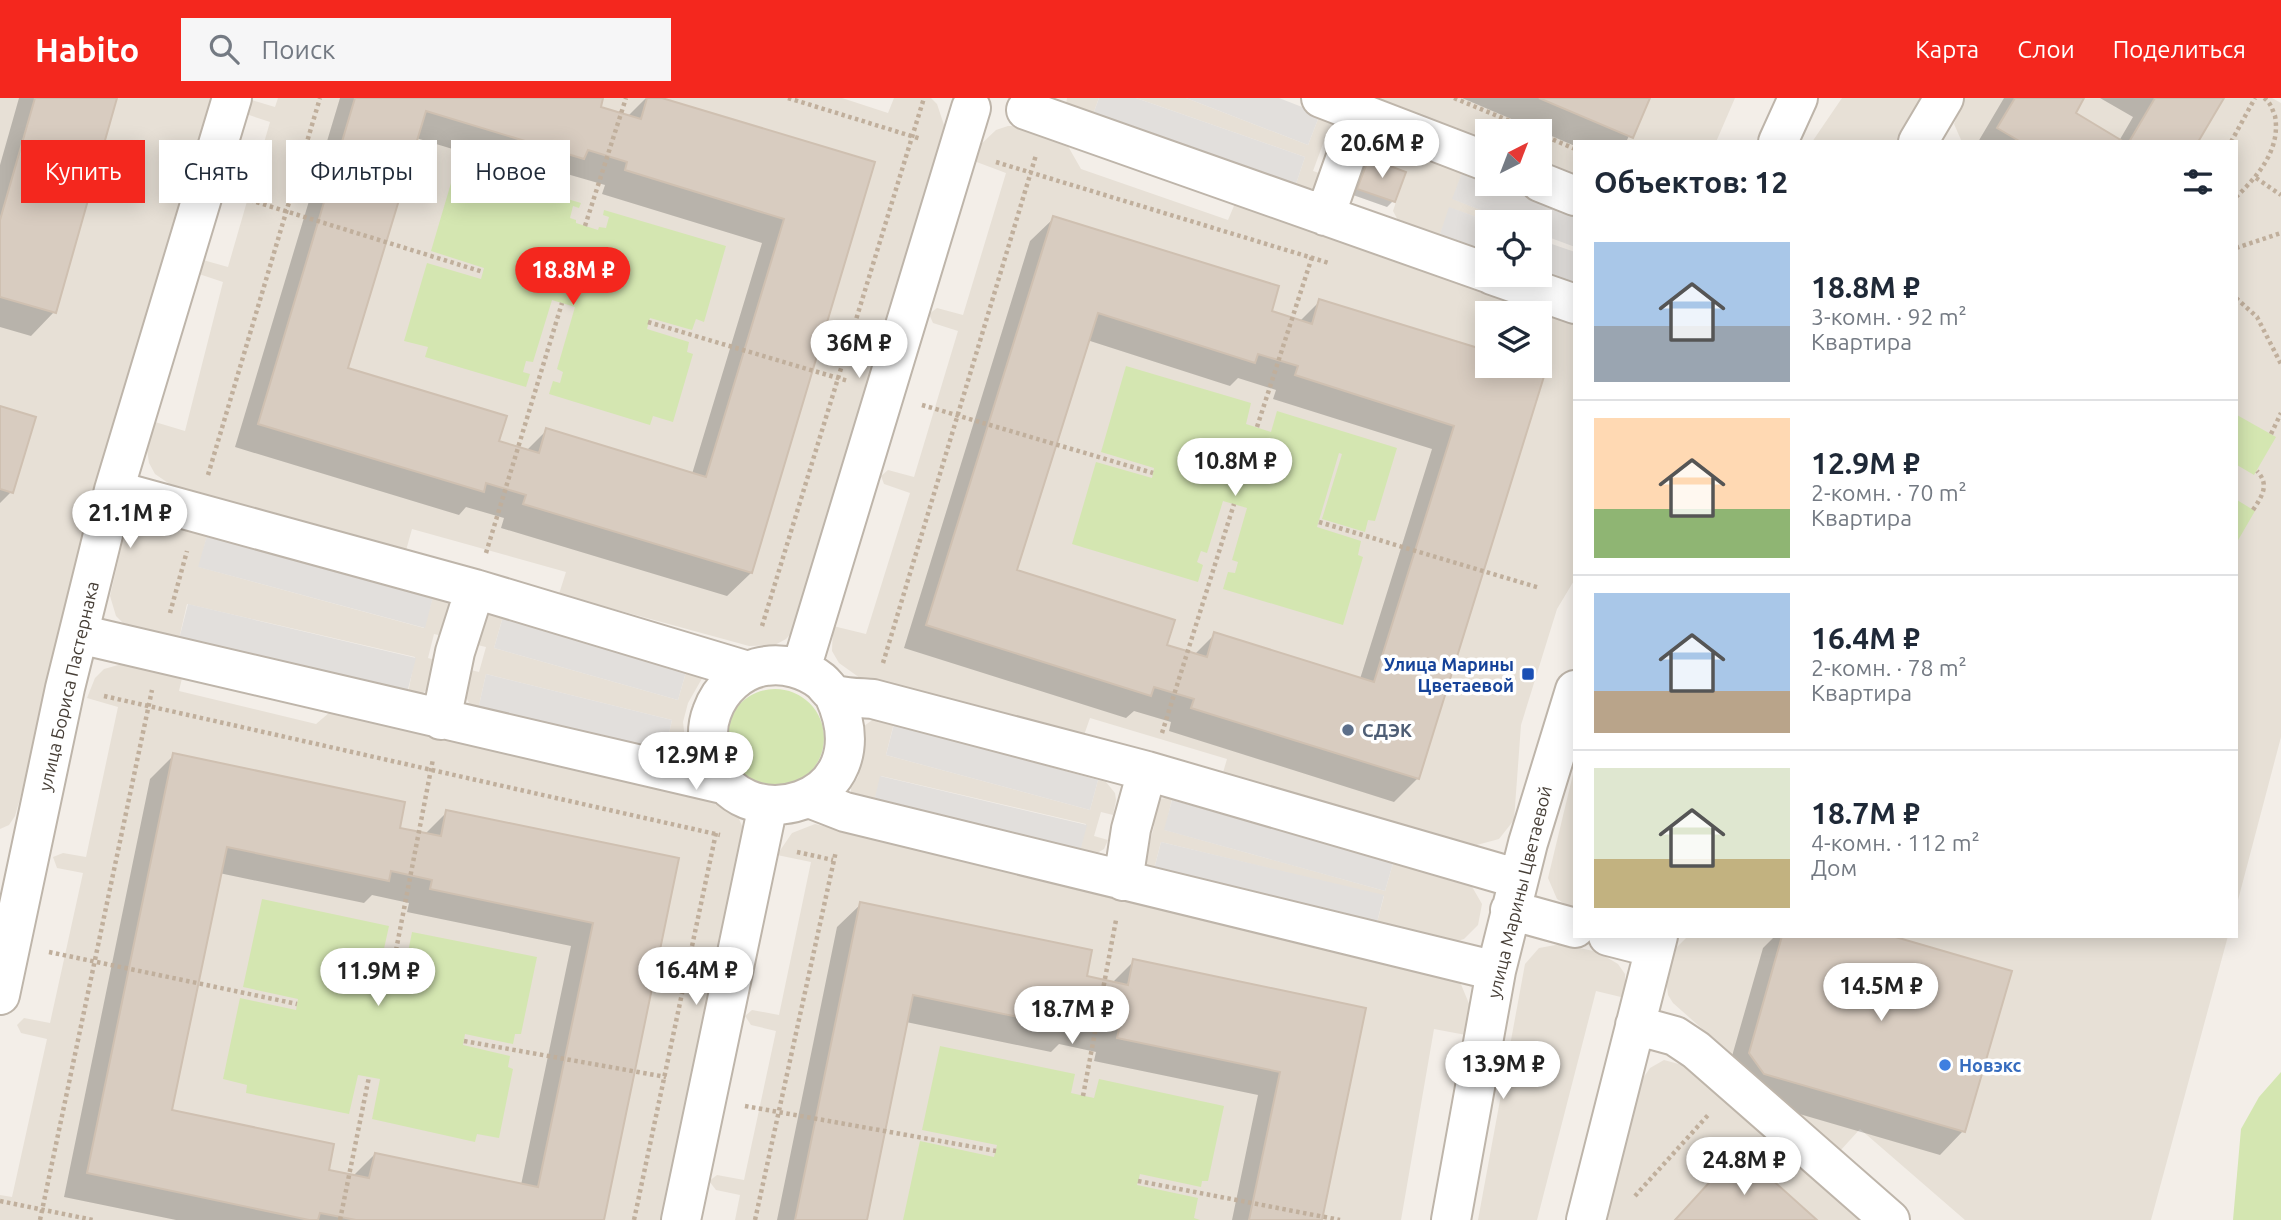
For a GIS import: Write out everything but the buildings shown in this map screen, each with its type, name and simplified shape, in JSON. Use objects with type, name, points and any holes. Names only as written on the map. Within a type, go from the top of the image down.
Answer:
[{"type":"street","name":"улица Бориса Пастернака","points":[[220,140],[232,98]]},
{"type":"street","points":[[1321,98],[1475,157]]},
{"type":"street","points":[[1779,140],[1798,98]]},
{"type":"street","points":[[1922,140],[1944,98]]},
{"type":"street","points":[[801,669],[958,150],[962,103],[1000,114],[1040,108],[1325,216],[1475,269]]},
{"type":"street","points":[[1325,216],[1361,114]]},
{"type":"street","points":[[1552,187],[1573,195]]},
{"type":"street","name":"улица Бориса Пастернака","points":[[0,995],[10,944],[15,854],[65,688],[114,490],[201,203]]},
{"type":"street","points":[[1527,287],[1573,303]]},
{"type":"street","points":[[114,490],[475,589],[748,671]]},
{"type":"street","points":[[441,720],[455,652],[475,589]]},
{"type":"street","points":[[79,634],[727,785]]},
{"type":"street","points":[[765,666],[801,669],[819,680],[834,695],[844,716],[847,740],[841,763],[828,783],[809,798],[790,804],[768,805],[746,799],[727,785],[714,767],[707,745],[708,723],[715,701],[729,684],[748,671],[765,666]]},
{"type":"street","points":[[834,695],[873,699],[1147,771],[1515,895],[1573,927]]},
{"type":"street","name":"улица Марины Цветаевой","points":[[1451,1220],[1496,971],[1515,895],[1573,697]]},
{"type":"street","points":[[1123,881],[1131,829],[1147,771]]},
{"type":"street","points":[[809,798],[845,812],[1496,971]]},
{"type":"street","points":[[681,1220],[768,805]]},
{"type":"street","points":[[1586,1220],[1657,942],[1624,938]]},
{"type":"street","points":[[1635,1025],[1675,1036],[1735,1084],[1890,1220]]},
{"type":"path","points":[[215,446],[320,98]]},
{"type":"path","points":[[585,226],[626,98]]},
{"type":"path","points":[[788,98],[1337,265]]},
{"type":"path","points":[[748,671],[924,98]]},
{"type":"path","points":[[1454,98],[1505,119]]},
{"type":"path","points":[[2232,140],[2255,98]]},
{"type":"path","points":[[2238,195],[2256,178],[2279,137],[2273,112],[2264,98]]},
{"type":"path","points":[[873,699],[1030,172],[1040,108]]},
{"type":"path","points":[[1552,139],[1573,148]]},
{"type":"path","points":[[2256,178],[2281,195]]},
{"type":"path","points":[[260,203],[483,272]]},
{"type":"path","points":[[1257,428],[1325,216]]},
{"type":"path","points":[[2238,247],[2281,233]]},
{"type":"path","points":[[2238,300],[2257,317],[2281,364]]},
{"type":"path","points":[[475,589],[562,303]]},
{"type":"path","points":[[2271,434],[2281,413]]},
{"type":"path","points":[[2253,510],[2264,491],[2262,477],[2257,471]]},
{"type":"path","points":[[1147,771],[1162,733],[1234,504]]},
{"type":"path","points":[[1319,523],[1539,588]]},
{"type":"path","points":[[40,1220],[160,651]]},
{"type":"path","points":[[65,688],[716,834]]},
{"type":"path","points":[[393,971],[441,720]]},
{"type":"path","points":[[634,1220],[727,785]]},
{"type":"path","points":[[755,1220],[845,812]]},
{"type":"path","points":[[1083,1096],[1123,881]]},
{"type":"path","points":[[10,944],[298,1004]]},
{"type":"path","points":[[464,1041],[664,1076],[778,1112],[996,1151]]},
{"type":"path","points":[[340,1220],[369,1077]]},
{"type":"path","points":[[1632,1199],[1735,1084]]},
{"type":"path","points":[[1138,1181],[1340,1220]]},
{"type":"path","points":[[0,1200],[93,1220]]},
{"type":"shaded area","points":[[0,98],[223,98],[211,140],[159,140],[159,203],[193,203],[15,816],[9,825],[0,829]]},
{"type":"shaded area","points":[[278,98],[842,98],[888,113],[894,98],[931,98],[937,104],[945,128],[795,629],[786,639],[775,645],[749,646],[559,594],[566,572],[412,529],[405,554],[177,489],[155,474],[149,463],[147,449],[155,422],[185,431],[223,282],[199,274],[203,260],[228,267],[247,203],[272,203],[272,140],[265,140],[270,122],[246,114],[248,99],[275,107]]},
{"type":"shaded area","points":[[1067,98],[1099,98],[1092,117],[1066,104]]},
{"type":"shaded area","points":[[1099,98],[1136,98],[1305,157],[1295,187],[1092,117]]},
{"type":"shaded area","points":[[1136,98],[1186,98],[1308,145],[1320,114],[1337,125],[1335,145],[1324,141],[1313,171],[1325,175],[1315,187],[1305,190],[1295,187],[1305,157]]},
{"type":"shaded area","points":[[1186,98],[1279,98],[1320,114],[1308,145]]},
{"type":"shaded area","points":[[1368,98],[1735,98],[1717,140],[1573,140],[1573,178],[1552,170],[1552,119],[1475,119],[1475,140]]},
{"type":"shaded area","points":[[1842,98],[1923,98],[1898,140],[1813,140]]},
{"type":"shaded area","points":[[1964,98],[2272,98],[2281,103],[2281,737],[2238,900],[2238,140],[1961,140],[1954,124]]},
{"type":"shaded area","points":[[1021,126],[1065,141],[1081,169],[1228,220],[1236,201],[1475,284],[1475,287],[1483,287],[1523,301],[1475,301],[1475,378],[1552,378],[1552,311],[1573,318],[1573,582],[1557,609],[1521,725],[1514,820],[1499,839],[1473,846],[1222,776],[1227,759],[1090,718],[1082,741],[860,678],[839,663],[832,651],[833,626],[866,634],[910,493],[884,484],[881,476],[888,470],[914,477],[958,331],[933,323],[929,314],[937,308],[963,315],[1006,173],[974,161],[978,147],[996,130]]},
{"type":"shaded area","points":[[1372,137],[1463,170],[1453,199],[1481,210],[1475,210],[1475,217],[1450,208],[1439,237],[1400,224],[1393,211],[1406,172],[1358,154]]},
{"type":"shaded area","points":[[1463,170],[1475,174],[1475,196],[1530,196],[1573,212],[1573,246],[1552,238],[1552,210],[1480,210],[1452,199]]},
{"type":"shaded area","points":[[1449,207],[1475,216],[1475,250],[1439,237]]},
{"type":"shaded area","points":[[1552,244],[1573,251],[1573,284],[1552,277]]},
{"type":"shaded area","points":[[148,519],[208,532],[199,567],[424,628],[434,593],[443,597],[452,608],[447,637],[434,634],[428,658],[442,662],[432,687],[421,694],[408,693],[415,657],[187,604],[179,639],[123,623],[116,616],[110,596],[123,540],[138,522]]},
{"type":"shaded area","points":[[208,532],[434,593],[425,628],[198,567]]},
{"type":"shaded area","points":[[188,604],[416,658],[407,693],[179,639]]},
{"type":"shaded area","points":[[495,612],[504,613],[494,648],[678,700],[688,665],[704,675],[688,703],[683,722],[686,748],[683,754],[664,755],[672,720],[486,674],[478,710],[471,707],[465,695],[467,669],[479,672],[486,647],[473,644],[482,618]]},
{"type":"shaded area","points":[[504,613],[688,665],[678,700],[494,648]]},
{"type":"shaded area","points":[[129,662],[183,674],[179,691],[316,724],[330,712],[714,799],[736,812],[746,835],[665,1220],[0,1220],[0,1195],[12,1197],[47,1039],[21,1033],[17,1025],[24,1018],[50,1023],[83,873],[57,868],[53,857],[63,853],[86,857],[118,707],[87,698],[95,678],[104,669]]},
{"type":"shaded area","points":[[486,674],[672,720],[664,755],[478,710]]},
{"type":"shaded area","points":[[875,718],[894,723],[886,755],[1090,810],[1098,780],[1106,782],[1115,793],[1116,800],[1113,815],[1101,812],[1094,836],[1108,840],[1104,849],[1092,856],[1079,855],[1086,824],[881,776],[873,806],[851,795],[865,748],[864,726]]},
{"type":"shaded area","points":[[894,724],[1098,780],[1090,810],[886,755]]},
{"type":"shaded area","points":[[1573,774],[1573,909],[1557,899],[1548,878]]},
{"type":"shaded area","points":[[880,776],[1087,825],[1079,855],[873,806]]},
{"type":"shaded area","points":[[1159,799],[1172,799],[1165,830],[1385,891],[1394,860],[1471,885],[1482,904],[1478,925],[1464,939],[1454,942],[1376,926],[1384,896],[1161,842],[1153,873],[1146,871],[1135,847],[1148,850],[1154,826],[1141,822]]},
{"type":"shaded area","points":[[1172,800],[1394,860],[1385,891],[1164,830]]},
{"type":"shaded area","points":[[815,824],[1450,974],[1460,982],[1470,1006],[1466,1035],[1434,1029],[1401,1220],[735,1220],[740,1195],[716,1190],[709,1181],[717,1175],[744,1180],[776,1031],[751,1025],[745,1016],[752,1010],[779,1015],[811,862],[777,855],[792,833]]},
{"type":"shaded area","points":[[1161,842],[1384,895],[1376,926],[1153,873]]},
{"type":"shaded area","points":[[1686,938],[2227,938],[2151,1220],[1965,1220],[1860,1129],[1840,1151],[1673,1003],[1668,995],[1666,978],[1675,949]]},
{"type":"shaded area","points":[[1561,944],[1598,952],[1618,964],[1625,974],[1625,998],[1596,991],[1537,1220],[1478,1220],[1525,964],[1539,948]]},
{"type":"shaded area","points":[[1664,1060],[1686,1066],[1862,1220],[1605,1220],[1641,1081],[1650,1068]]},
{"type":"green space","points":[[451,183],[451,203],[570,203],[570,200],[581,203],[579,208],[573,206],[570,218],[576,220],[576,223],[598,230],[599,227],[606,228],[609,217],[603,215],[604,210],[726,246],[704,322],[696,319],[692,330],[650,318],[647,329],[689,342],[687,352],[693,354],[673,422],[653,416],[650,425],[549,394],[553,381],[560,383],[563,372],[557,369],[575,307],[552,300],[533,362],[526,361],[523,372],[530,374],[526,387],[425,357],[428,347],[404,341],[427,263],[481,279],[484,268],[431,251]]},
{"type":"green space","points":[[1126,366],[1251,403],[1246,424],[1271,432],[1277,411],[1397,448],[1375,521],[1368,520],[1365,532],[1322,519],[1342,454],[1339,453],[1317,527],[1361,541],[1358,555],[1363,557],[1343,625],[1223,589],[1228,572],[1235,573],[1238,562],[1232,560],[1247,508],[1223,501],[1207,553],[1201,551],[1197,562],[1203,565],[1198,582],[1072,544],[1096,462],[1152,478],[1154,468],[1101,452]]},
{"type":"green space","points":[[2238,416],[2276,437],[2254,475],[2238,466]]},
{"type":"green space","points":[[2238,501],[2255,511],[2238,540]]},
{"type":"green space","points":[[775,689],[794,693],[810,703],[820,719],[824,738],[820,757],[810,773],[794,783],[775,787],[756,783],[740,773],[730,757],[726,738],[730,719],[740,703],[756,693]]},
{"type":"green space","points":[[262,899],[389,926],[380,967],[404,973],[412,932],[537,957],[521,1034],[515,1034],[513,1044],[465,1034],[463,1045],[510,1056],[508,1067],[513,1069],[499,1138],[477,1134],[475,1142],[372,1119],[380,1079],[358,1075],[349,1114],[246,1093],[247,1085],[223,1079],[240,998],[296,1010],[298,999],[243,987]]},
{"type":"green space","points":[[940,1046],[1075,1074],[1071,1093],[1094,1098],[1099,1079],[1224,1106],[1208,1181],[1202,1181],[1201,1187],[1140,1174],[1137,1185],[1198,1198],[1194,1218],[1200,1220],[903,1220],[920,1141],[994,1157],[997,1145],[922,1130]]},
{"type":"green space","points":[[2281,1072],[2281,1220],[2233,1220],[2241,1129],[2259,1097]]},
{"type":"place","name":"Улица Марины Цветаевой","points":[[1528,674]]},
{"type":"place","name":"СДЭК","points":[[1348,730]]},
{"type":"place","name":"Новэкс","points":[[1945,1065]]}]
